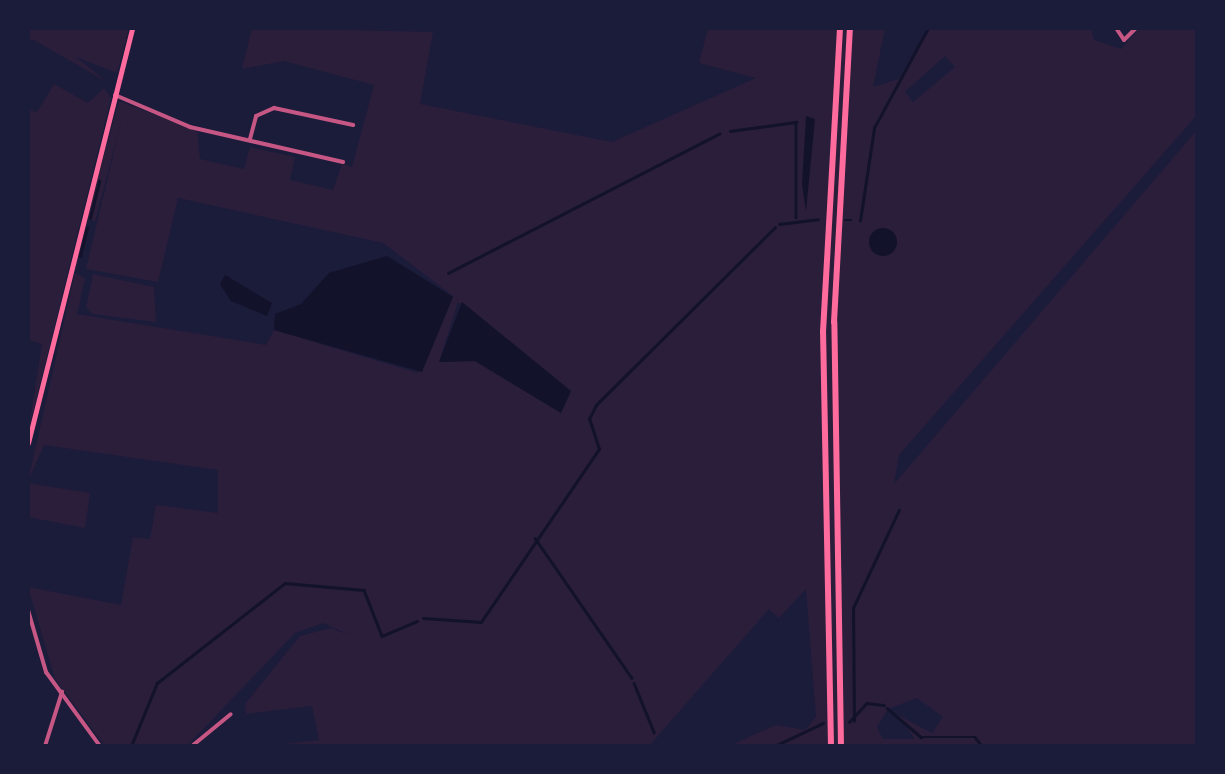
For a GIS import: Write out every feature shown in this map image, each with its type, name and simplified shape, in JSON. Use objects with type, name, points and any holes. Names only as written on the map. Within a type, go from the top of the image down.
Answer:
[{"type":"highway","points":[[831,746],[823,332],[840,28]]},
{"type":"highway","points":[[842,746],[834,322],[850,28]]},
{"type":"main road","points":[[28,442],[132,28]]},
{"type":"street","points":[[1116,28],[1124,40],[1136,28]]},
{"type":"street","points":[[115,95],[250,141],[343,162]]},
{"type":"street","points":[[250,141],[256,116],[274,108],[353,125]]},
{"type":"street","points":[[28,610],[62,692],[100,746]]},
{"type":"street","points":[[45,746],[62,692]]},
{"type":"street","points":[[192,746],[231,714]]},
{"type":"shaded area","points":[[28,28],[129,28],[117,73],[76,57],[107,82],[32,39],[28,44]]},
{"type":"shaded area","points":[[252,28],[433,32],[420,104],[612,142],[756,78],[699,63],[708,28],[885,28],[873,87],[899,79],[931,28],[1091,28],[1094,40],[1121,49],[1140,28],[1197,28],[1197,115],[899,455],[894,484],[1197,130],[1197,746],[729,746],[776,725],[805,730],[816,717],[806,589],[779,618],[769,609],[649,746],[266,746],[319,740],[312,706],[246,714],[245,704],[300,636],[331,628],[352,636],[323,623],[295,633],[187,746],[105,746],[55,679],[28,587],[121,605],[133,537],[150,539],[156,505],[218,513],[218,470],[44,445],[28,481],[75,273],[85,278],[77,314],[266,345],[274,330],[418,373],[453,296],[383,243],[178,198],[158,282],[86,269],[122,118],[95,222],[87,217],[119,101],[197,131],[200,159],[244,169],[250,147],[295,157],[290,180],[333,190],[342,163],[352,167],[374,85],[284,61],[242,69]],"holes":[[[945,56],[955,67],[913,102],[905,92]],[[458,302],[571,391],[561,413],[475,361],[439,362]],[[917,698],[943,717],[932,733],[898,715],[915,739],[883,739],[877,727],[888,709]]]},
{"type":"shaded area","points":[[54,84],[88,103],[104,88],[111,98],[28,433],[42,344],[28,340],[28,110],[37,112]]},
{"type":"shaded area","points":[[806,116],[815,119],[806,211],[802,184]]},
{"type":"shaded area","points":[[883,228],[893,232],[897,242],[893,252],[883,256],[873,252],[869,242],[873,232]]},
{"type":"shaded area","points":[[387,256],[453,297],[422,372],[274,330],[275,314],[301,304],[329,273]]},
{"type":"shaded area","points":[[93,274],[154,287],[156,322],[92,314],[86,307]]},
{"type":"shaded area","points":[[225,275],[272,303],[267,316],[231,301],[220,284]]},
{"type":"shaded area","points":[[462,302],[571,391],[561,413],[475,361],[439,362]]},
{"type":"shaded area","points":[[28,483],[90,493],[85,528],[28,517]]},
{"type":"waterway","points":[[860,221],[874,128],[928,28]]},
{"type":"waterway","points":[[730,131],[796,122],[796,217]]},
{"type":"waterway","points":[[448,273],[719,134]]},
{"type":"waterway","points":[[90,218],[99,181]]},
{"type":"waterway","points":[[779,224],[818,219]]},
{"type":"waterway","points":[[845,220],[851,220]]},
{"type":"waterway","points":[[423,618],[481,622],[599,449],[589,419],[596,405],[775,227]]},
{"type":"waterway","points":[[80,256],[87,228]]},
{"type":"waterway","points":[[854,721],[853,608],[899,510]]},
{"type":"waterway","points":[[535,538],[632,678]]},
{"type":"waterway","points":[[131,746],[157,683],[285,583],[364,590],[382,636],[417,621]]},
{"type":"waterway","points":[[634,683],[654,732]]},
{"type":"waterway","points":[[849,722],[867,703],[884,705]]},
{"type":"waterway","points":[[887,708],[921,737],[975,737],[982,746]]},
{"type":"waterway","points":[[775,746],[823,723]]}]
